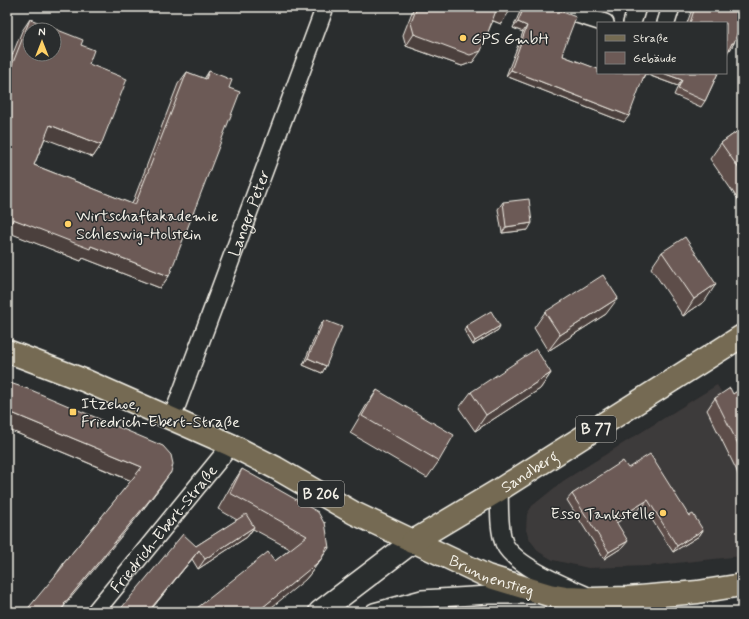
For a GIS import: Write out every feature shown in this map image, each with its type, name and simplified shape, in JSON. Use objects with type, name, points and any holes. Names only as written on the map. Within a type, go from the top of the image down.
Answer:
[{"type":"main road","name":"Sandberg","points":[[320,612],[412,542],[499,490],[742,336]]},
{"type":"main road","name":"B 206","points":[[7,351],[86,381],[231,445],[276,468],[354,513],[412,542]]},
{"type":"main road","name":"Brunnenstieg","points":[[412,542],[487,576],[549,595],[593,599],[628,598],[698,592],[742,585]]},
{"type":"street","name":"Langer Peter","points":[[172,418],[324,7]]},
{"type":"street","points":[[555,7],[602,22]]},
{"type":"street","points":[[632,22],[637,7]]},
{"type":"street","points":[[666,22],[671,7]]},
{"type":"street","name":"Friedrich-Ebert-Straße","points":[[95,612],[231,445]]},
{"type":"street","points":[[499,490],[502,531],[505,543],[509,549],[534,571],[593,599]]},
{"type":"street","points":[[374,612],[422,599],[489,595],[549,595]]},
{"type":"shaded area","points":[[717,385],[742,425],[742,556],[648,566],[588,568],[553,560],[539,552],[530,540],[526,530],[527,514],[532,506],[563,481]]},
{"type":"building","name":"GPS GmbH","points":[[417,7],[507,7],[509,12],[497,8],[481,51],[470,55],[414,34],[411,23]]},
{"type":"building","points":[[524,7],[552,7],[576,17],[563,51],[563,56],[597,69],[597,74],[645,74],[629,116],[511,70],[527,26],[518,22]]},
{"type":"building","points":[[695,7],[742,7],[742,19],[734,43],[732,43],[727,54],[727,22],[690,22]]},
{"type":"building","points":[[30,19],[38,22],[29,22]]},
{"type":"building","points":[[62,32],[83,40],[81,45],[94,50],[89,64],[127,79],[101,145],[50,125],[34,165],[135,205],[187,72],[206,79],[209,71],[232,80],[229,88],[240,92],[169,276],[91,246],[90,249],[13,219],[7,235],[7,78],[22,40],[22,62],[62,62]]},
{"type":"building","points":[[666,74],[718,74],[705,101],[678,89],[682,80]]},
{"type":"building","points":[[742,128],[742,173],[721,143]]},
{"type":"building","points":[[529,199],[532,223],[506,227],[503,202]]},
{"type":"building","points":[[685,237],[716,284],[694,299],[662,252]]},
{"type":"building","points":[[603,275],[618,298],[560,335],[545,312]]},
{"type":"building","points":[[491,311],[500,326],[475,341],[466,326]]},
{"type":"building","points":[[324,320],[342,327],[326,366],[308,358]]},
{"type":"building","points":[[536,349],[551,373],[486,415],[471,392]]},
{"type":"building","points":[[7,382],[31,390],[163,446],[171,455],[173,464],[171,472],[59,612],[25,612],[142,467],[7,411]]},
{"type":"building","points":[[730,388],[733,394],[742,388],[742,452],[715,398]]},
{"type":"building","points":[[377,390],[454,435],[439,461],[362,416]]},
{"type":"building","points":[[650,454],[689,516],[693,514],[703,530],[677,546],[648,500],[615,520],[628,541],[609,552],[572,494],[623,461],[628,468]]},
{"type":"building","points":[[242,469],[318,512],[324,523],[325,522],[329,548],[327,547],[322,558],[316,564],[257,612],[192,612],[268,552],[275,561],[307,536],[230,493]]},
{"type":"building","points":[[246,514],[254,527],[205,559],[199,550],[148,612],[118,612],[183,534],[196,546]]},
{"type":"place","name":"GPS GmbH","points":[[463,38]]},
{"type":"place","name":"Wirtschaftakademie Schleswig-Holstein","points":[[68,224]]},
{"type":"place","name":"Itzehoe, Friedrich-Ebert-Straße","points":[[73,412]]},
{"type":"place","name":"Esso Tankstelle","points":[[663,513]]}]
